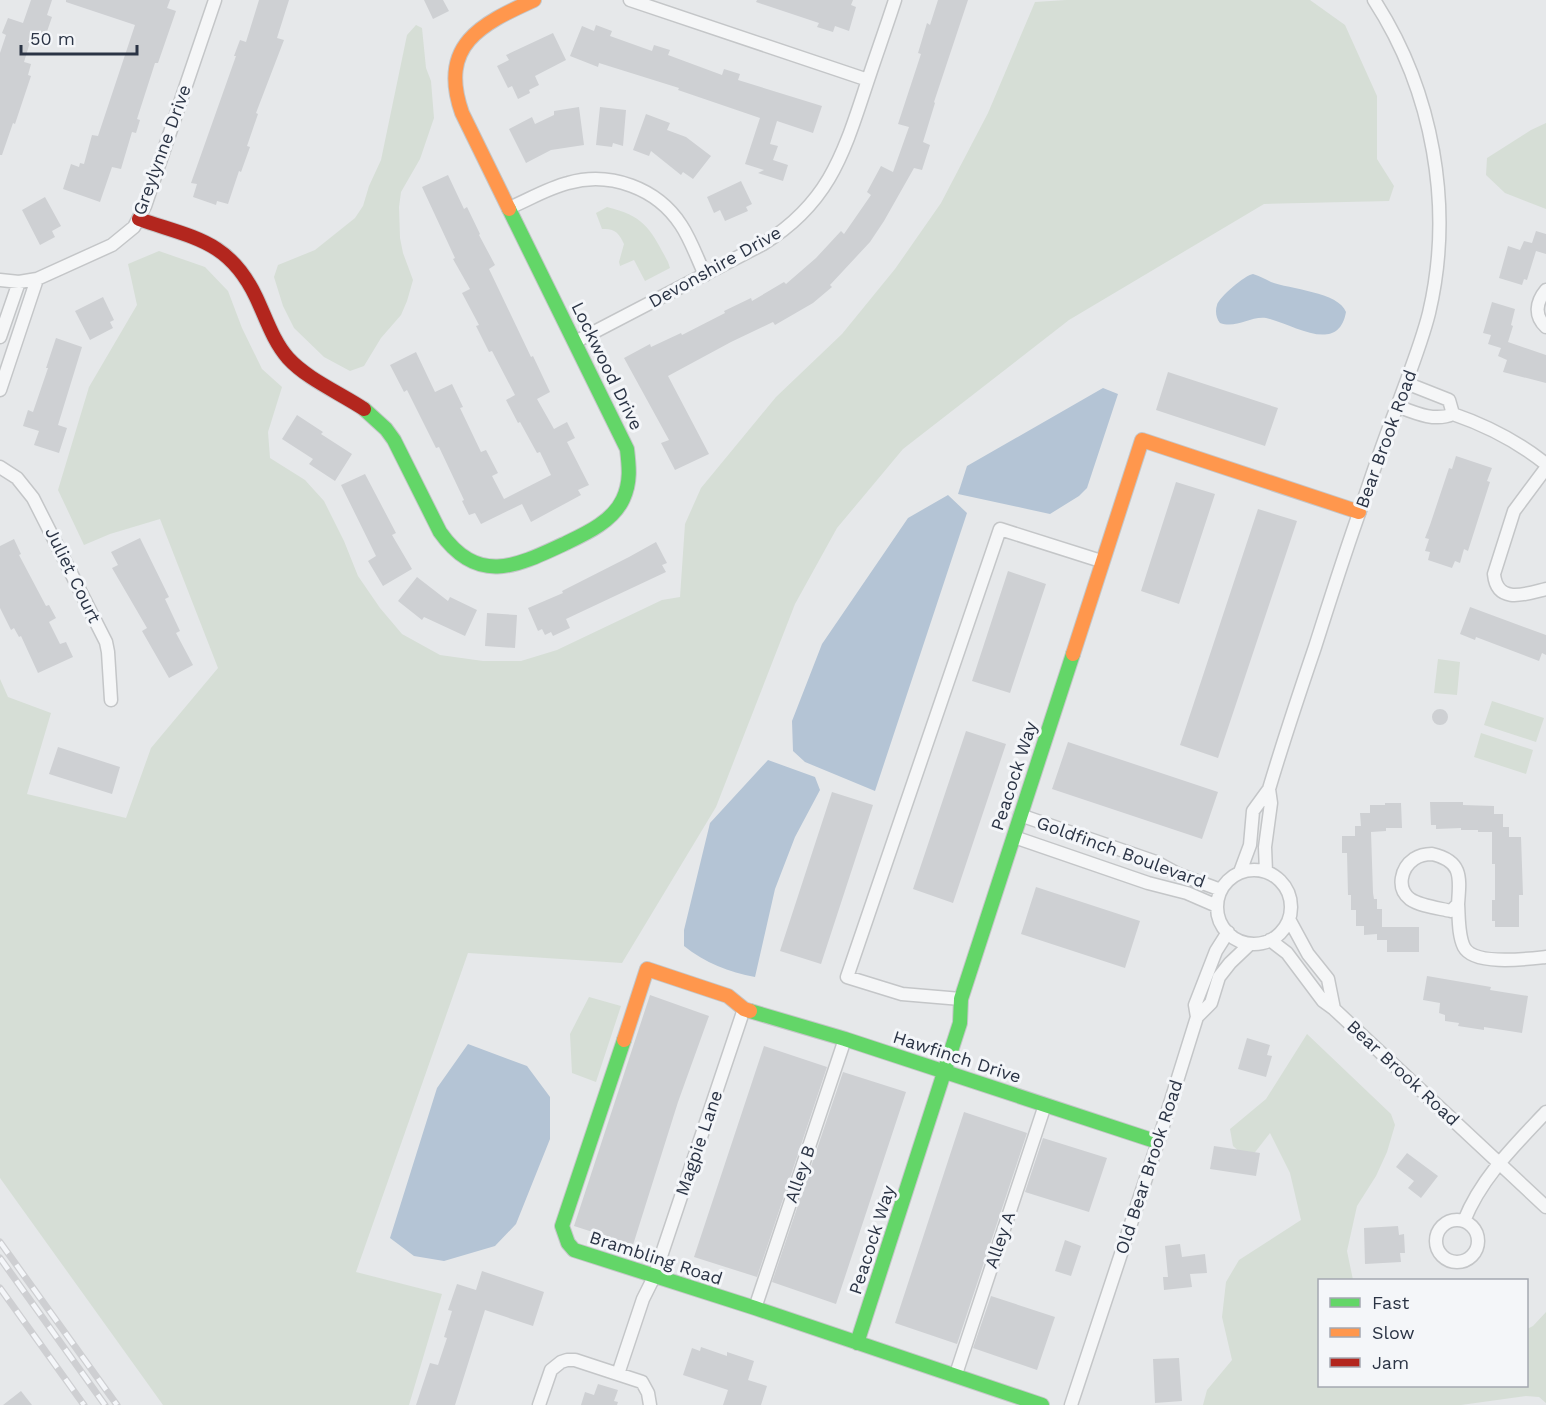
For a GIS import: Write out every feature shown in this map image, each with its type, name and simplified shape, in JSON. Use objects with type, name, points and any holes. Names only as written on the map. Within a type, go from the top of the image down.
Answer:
[{"type":"street","name":"Greylynne Drive","points":[[0,280],[19,282],[37,279],[116,242],[131,230],[139,219],[215,0]]},
{"type":"street","name":"Lockwood Drive","points":[[139,219],[211,246],[232,260],[243,274],[283,353],[298,368],[374,416],[386,427],[443,538],[460,555],[482,565],[500,567],[518,564],[590,531],[610,517],[624,497],[630,473],[627,449],[459,107],[455,89],[455,77],[461,53],[474,33],[494,19],[534,0]]},
{"type":"street","points":[[630,0],[868,80]]},
{"type":"street","name":"Devonshire Drive","points":[[575,342],[705,275],[773,237],[794,222],[827,183],[842,155],[895,0]]},
{"type":"street","name":"Bear Brook Road","points":[[1221,890],[1240,872],[1250,845],[1253,811],[1269,789],[1359,512],[1420,345],[1437,269],[1439,198],[1429,130],[1417,86],[1404,52],[1374,0]]},
{"type":"street","points":[[509,208],[560,185],[578,181],[605,179],[632,186],[656,199],[676,218],[686,233],[705,275]]},
{"type":"street","points":[[0,390],[37,279]]},
{"type":"street","points":[[0,337],[19,282]]},
{"type":"street","points":[[1546,290],[1538,304],[1538,314],[1546,327]]},
{"type":"street","points":[[1406,383],[1449,400],[1453,414]]},
{"type":"street","points":[[1397,406],[1442,419],[1453,414],[1505,435],[1527,449],[1546,466],[1514,511],[1494,573],[1494,581],[1501,590],[1514,596],[1546,589]]},
{"type":"street","name":"Peacock Way","points":[[857,1343],[960,1023],[961,999],[1142,440],[1359,512]]},
{"type":"street","name":"Juliet Court","points":[[0,467],[17,478],[33,498],[106,642],[111,700]]},
{"type":"street","points":[[961,999],[902,994],[847,977],[1000,529],[1101,561]]},
{"type":"street","points":[[1240,872],[1254,868],[1266,872],[1265,847],[1271,803],[1269,789]]},
{"type":"street","name":"Goldfinch Boulevard","points":[[1020,815],[1156,862],[1178,874],[1221,890]]},
{"type":"street","name":"Goldfinch Boulevard","points":[[1014,837],[1148,884],[1187,893],[1217,906]]},
{"type":"street","points":[[1458,904],[1451,911],[1413,901],[1402,887],[1405,869],[1413,860],[1422,855],[1443,856],[1452,862],[1460,877],[1458,904],[1461,937],[1463,946],[1469,953],[1478,958],[1546,957]]},
{"type":"street","name":"Bear Brook Road","points":[[1266,872],[1285,888],[1290,900],[1289,919],[1308,954],[1328,979],[1335,1009],[1546,1207]]},
{"type":"street","points":[[1221,890],[1217,906],[1218,918],[1234,939],[1251,944],[1270,940],[1281,931],[1289,919]]},
{"type":"street","points":[[1197,1017],[1195,1005],[1216,951],[1227,932]]},
{"type":"street","points":[[1270,940],[1287,952],[1323,1001],[1335,1009]]},
{"type":"street","name":"Old Bear Brook Road","points":[[1071,1405],[1197,1017],[1211,1003],[1219,977],[1230,963],[1251,944]]},
{"type":"street","name":"Brambling Road","points":[[744,1009],[728,996],[647,969],[562,1226],[568,1243],[574,1250],[956,1374],[1042,1405]]},
{"type":"street","name":"Hawfinch Drive","points":[[744,1009],[845,1039],[1158,1142]]},
{"type":"street","name":"Magpie Lane","points":[[618,1374],[643,1299],[654,1277],[744,1009]]},
{"type":"street","name":"Alley B","points":[[755,1308],[845,1039]]},
{"type":"street","name":"Alley A","points":[[956,1374],[1045,1105]]},
{"type":"street","points":[[1464,1221],[1470,1205],[1499,1163],[1546,1112]]},
{"type":"street","points":[[539,1405],[551,1370],[561,1362],[575,1360],[642,1382],[648,1393],[650,1405]]},
{"type":"shaded area","points":[[1310,0],[1345,25],[1377,96],[1377,159],[1394,186],[1389,201],[1264,204],[1069,320],[903,449],[837,528],[795,604],[716,807],[622,963],[468,953],[356,1272],[442,1294],[409,1405],[163,1405],[0,1178],[0,679],[8,697],[51,713],[27,794],[126,818],[151,748],[218,668],[160,519],[110,534],[84,545],[58,490],[89,387],[137,305],[128,264],[159,251],[205,267],[228,291],[242,328],[262,369],[282,387],[268,432],[270,458],[305,480],[324,501],[358,576],[380,608],[402,634],[440,655],[483,661],[521,661],[557,650],[662,600],[680,597],[685,524],[701,488],[776,397],[842,334],[895,269],[941,203],[988,113],[1035,2]]},
{"type":"shaded area","points":[[416,25],[422,28],[426,68],[431,81],[434,118],[420,159],[401,192],[399,207],[400,238],[413,280],[401,315],[381,338],[364,366],[350,371],[324,357],[294,328],[283,306],[274,277],[278,265],[315,250],[355,218],[363,206],[381,160],[407,35]]},
{"type":"shaded area","points":[[1546,123],[1546,209],[1505,193],[1486,175],[1487,158]]},
{"type":"shaded area","points":[[607,207],[639,220],[657,241],[670,268],[645,281],[634,260],[620,266],[624,244],[616,232],[602,229],[596,213]]},
{"type":"shaded area","points":[[1438,659],[1460,662],[1457,695],[1434,693]]},
{"type":"shaded area","points":[[1492,701],[1544,718],[1536,742],[1484,725]]},
{"type":"shaded area","points":[[1481,733],[1533,750],[1526,774],[1474,757]]},
{"type":"shaded area","points":[[589,997],[621,1006],[596,1082],[572,1073],[570,1034]]},
{"type":"shaded area","points":[[1307,1034],[1391,1114],[1395,1125],[1387,1152],[1376,1176],[1357,1206],[1347,1251],[1353,1279],[1318,1279],[1318,1387],[1528,1387],[1528,1328],[1546,1312],[1546,1403],[1539,1397],[1526,1396],[1461,1405],[1203,1405],[1207,1390],[1232,1360],[1222,1317],[1226,1282],[1239,1260],[1301,1220],[1290,1173],[1270,1133],[1249,1160],[1233,1146],[1230,1129],[1266,1099]]},
{"type":"water","points":[[1253,274],[1271,282],[1313,292],[1334,300],[1342,305],[1346,312],[1341,325],[1334,332],[1324,335],[1266,318],[1237,324],[1220,323],[1216,312],[1219,301],[1239,282]]},
{"type":"water","points":[[1103,388],[1118,394],[1087,488],[1079,496],[1050,514],[958,494],[967,466]]},
{"type":"water","points":[[948,495],[967,513],[875,791],[805,762],[793,751],[792,721],[822,644],[908,518]]},
{"type":"water","points":[[768,760],[815,777],[820,790],[795,837],[775,889],[755,977],[718,966],[692,952],[684,946],[684,930],[710,823]]},
{"type":"water","points":[[468,1044],[527,1066],[550,1097],[550,1139],[516,1224],[495,1246],[444,1261],[414,1256],[390,1238],[437,1088]]},
{"type":"building","points":[[31,0],[52,0],[47,15],[52,17],[43,43],[31,39],[24,62],[31,64],[28,75],[31,76],[15,124],[13,123],[2,155],[0,155],[0,53],[6,35],[2,33],[8,18],[23,23]]},
{"type":"building","points":[[66,0],[170,0],[167,8],[176,11],[158,63],[155,63],[137,119],[140,120],[136,133],[132,132],[121,169],[112,167],[100,202],[63,189],[71,164],[79,167],[80,163],[84,164],[92,135],[98,136],[135,25],[66,2]]},
{"type":"building","points":[[259,0],[289,0],[277,38],[284,40],[256,113],[258,114],[247,146],[250,147],[228,204],[217,201],[216,205],[193,197],[197,184],[191,183],[236,56],[234,56],[240,40],[246,42]]},
{"type":"building","points":[[424,0],[443,0],[449,11],[433,19]]},
{"type":"building","points":[[757,0],[853,0],[851,5],[856,7],[849,31],[835,26],[833,32],[817,27],[819,23],[756,2]]},
{"type":"building","points":[[938,0],[968,0],[923,142],[930,145],[922,170],[914,168],[870,242],[830,285],[832,287],[813,303],[775,325],[773,322],[731,342],[668,376],[709,454],[675,470],[661,443],[669,440],[624,358],[650,344],[651,347],[681,333],[682,335],[725,313],[724,311],[751,298],[752,301],[784,282],[786,284],[816,258],[841,231],[844,234],[871,195],[867,192],[881,166],[893,172],[909,127],[898,124],[921,54],[918,53],[927,23],[930,25]]},
{"type":"building","points":[[596,25],[612,31],[610,36],[652,51],[654,45],[670,50],[668,55],[722,75],[724,69],[740,74],[738,80],[822,106],[813,133],[777,121],[770,144],[778,146],[773,160],[788,165],[783,181],[758,173],[764,170],[745,164],[760,118],[678,90],[679,88],[599,63],[598,67],[570,56],[582,26],[594,31]]},
{"type":"building","points":[[553,33],[566,60],[535,76],[539,85],[518,99],[512,86],[508,88],[497,66],[509,60],[506,55]]},
{"type":"building","points":[[579,107],[584,145],[551,150],[526,163],[509,129],[532,117],[535,124],[554,115],[554,111]]},
{"type":"building","points":[[600,107],[626,110],[623,146],[613,143],[612,147],[596,145]]},
{"type":"building","points":[[646,114],[670,123],[667,130],[686,137],[711,156],[693,179],[683,172],[681,175],[651,151],[649,156],[633,150]]},
{"type":"building","points":[[448,175],[464,209],[467,207],[495,265],[489,269],[550,392],[537,399],[554,429],[567,422],[575,438],[567,442],[589,485],[578,490],[581,495],[531,522],[522,504],[481,524],[475,513],[469,515],[439,447],[436,448],[407,390],[404,392],[390,365],[416,352],[435,392],[452,384],[463,407],[460,408],[481,452],[486,450],[498,473],[492,476],[504,499],[551,475],[540,452],[537,453],[506,400],[515,395],[476,326],[479,325],[462,293],[470,289],[453,259],[455,258],[422,187]]},
{"type":"building","points":[[741,181],[752,204],[746,207],[748,211],[725,221],[720,210],[714,213],[707,197]]},
{"type":"building","points":[[45,197],[61,226],[52,231],[55,237],[40,245],[22,210]]},
{"type":"building","points":[[1536,231],[1546,234],[1546,254],[1536,251],[1527,280],[1524,279],[1522,285],[1499,278],[1508,246],[1520,250],[1524,241],[1532,243]]},
{"type":"building","points":[[103,297],[114,320],[110,322],[113,328],[90,340],[75,311]]},
{"type":"building","points":[[1492,302],[1515,309],[1508,342],[1546,355],[1546,383],[1503,372],[1507,360],[1498,356],[1501,348],[1488,344],[1491,335],[1483,333]]},
{"type":"building","points":[[56,338],[82,347],[58,425],[67,428],[59,453],[34,445],[39,431],[23,426],[28,410],[33,412]]},
{"type":"building","points":[[1168,372],[1278,408],[1265,446],[1156,410]]},
{"type":"building","points":[[297,415],[352,454],[335,481],[309,464],[313,459],[282,439]]},
{"type":"building","points":[[1456,456],[1492,468],[1487,481],[1490,482],[1468,551],[1464,549],[1460,563],[1455,561],[1452,568],[1428,560],[1430,552],[1425,551],[1429,539],[1425,538],[1449,468],[1452,469]]},
{"type":"building","points":[[365,474],[396,533],[392,535],[412,569],[383,586],[368,561],[376,556],[341,485]]},
{"type":"building","points":[[1176,482],[1215,494],[1179,604],[1141,591]]},
{"type":"building","points":[[1258,509],[1297,521],[1218,758],[1180,745]]},
{"type":"building","points":[[140,538],[169,597],[165,599],[180,631],[176,633],[193,665],[169,678],[142,631],[147,628],[112,568],[118,565],[111,552]]},
{"type":"building","points":[[14,539],[21,554],[19,555],[46,606],[49,605],[56,618],[49,622],[60,644],[66,642],[73,657],[38,673],[21,636],[19,637],[14,628],[11,630],[0,608],[0,546]]},
{"type":"building","points":[[656,542],[667,563],[662,565],[666,572],[566,619],[570,628],[553,636],[551,632],[545,635],[542,629],[538,631],[528,608],[563,593],[562,591]]},
{"type":"building","points":[[1008,571],[1046,584],[1010,693],[972,681]]},
{"type":"building","points":[[417,577],[448,601],[450,597],[477,610],[465,636],[424,617],[422,620],[398,601]]},
{"type":"building","points":[[1470,607],[1546,635],[1546,655],[1542,653],[1539,661],[1476,637],[1475,640],[1460,634]]},
{"type":"building","points":[[487,613],[517,615],[515,648],[485,646]]},
{"type":"building","points":[[1440,709],[1446,711],[1448,717],[1446,723],[1440,725],[1434,723],[1432,717],[1434,711]]},
{"type":"building","points":[[966,731],[1006,744],[953,903],[913,889]]},
{"type":"building","points":[[1068,742],[1218,792],[1202,839],[1052,789]]},
{"type":"building","points":[[58,747],[120,767],[112,794],[49,774]]},
{"type":"building","points":[[832,792],[873,805],[821,964],[780,951]]},
{"type":"building","points":[[1430,802],[1463,802],[1463,805],[1494,806],[1494,814],[1503,814],[1503,827],[1509,827],[1509,837],[1521,837],[1523,895],[1519,895],[1519,927],[1495,927],[1495,921],[1492,921],[1492,900],[1495,900],[1495,864],[1492,864],[1492,832],[1461,830],[1461,828],[1436,829],[1436,825],[1431,825]]},
{"type":"building","points":[[1385,803],[1401,803],[1402,828],[1386,828],[1386,831],[1371,832],[1374,899],[1377,899],[1377,909],[1382,909],[1382,927],[1419,927],[1419,952],[1387,952],[1387,940],[1377,940],[1377,934],[1364,935],[1364,926],[1356,926],[1356,910],[1351,910],[1351,895],[1348,895],[1347,853],[1342,853],[1342,836],[1355,836],[1355,826],[1361,826],[1360,813],[1370,813],[1370,805],[1385,805]]},
{"type":"building","points":[[1036,887],[1140,921],[1125,968],[1021,934]]},
{"type":"building","points":[[1427,976],[1528,996],[1522,1033],[1484,1027],[1484,1030],[1458,1026],[1459,1023],[1445,1021],[1445,1015],[1439,1013],[1440,1003],[1423,1000]]},
{"type":"building","points":[[650,995],[709,1016],[678,1102],[633,1245],[574,1226]]},
{"type":"building","points":[[1247,1038],[1270,1045],[1267,1055],[1272,1056],[1266,1077],[1238,1069]]},
{"type":"building","points":[[764,1046],[827,1067],[757,1277],[694,1257]]},
{"type":"building","points":[[843,1072],[906,1092],[836,1304],[772,1282]]},
{"type":"building","points":[[964,1112],[1027,1133],[957,1344],[895,1323]]},
{"type":"building","points":[[1043,1138],[1107,1158],[1089,1212],[1025,1192]]},
{"type":"building","points":[[1214,1146],[1260,1153],[1256,1176],[1210,1169]]},
{"type":"building","points":[[1407,1153],[1438,1176],[1421,1198],[1408,1188],[1414,1181],[1396,1167]]},
{"type":"building","points":[[1398,1226],[1399,1235],[1404,1234],[1405,1253],[1400,1253],[1401,1262],[1365,1264],[1364,1228]]},
{"type":"building","points":[[1065,1240],[1081,1246],[1071,1276],[1055,1271]]},
{"type":"building","points":[[1180,1244],[1182,1257],[1205,1254],[1207,1273],[1190,1274],[1192,1287],[1164,1290],[1163,1277],[1168,1277],[1165,1246]]},
{"type":"building","points":[[482,1271],[544,1292],[533,1326],[485,1310],[455,1405],[416,1405],[430,1363],[438,1365],[447,1338],[444,1337],[452,1311],[448,1310],[457,1284],[476,1290]]},
{"type":"building","points":[[991,1296],[1055,1317],[1037,1370],[973,1348]]},
{"type":"building","points":[[701,1347],[727,1356],[727,1352],[754,1361],[748,1380],[767,1386],[761,1405],[723,1405],[728,1390],[683,1375],[692,1348],[700,1351]]},
{"type":"building","points":[[1179,1358],[1182,1401],[1155,1403],[1153,1359]]},
{"type":"building","points":[[598,1384],[618,1390],[614,1401],[618,1402],[617,1405],[581,1405],[585,1392],[594,1395]]},
{"type":"building","points":[[21,1391],[32,1405],[3,1405]]},
{"type":"railway","points":[[0,1242],[117,1405]]},
{"type":"railway","points":[[0,1258],[105,1405]]},
{"type":"railway","points":[[0,1288],[84,1405]]},
{"type":"traffic: fast","points":[[364,409],[386,429],[394,440],[440,532],[454,549],[469,560],[484,565],[499,566],[531,559],[591,530],[619,507],[626,493],[628,480],[627,449],[509,209]]},
{"type":"traffic: fast","points":[[857,1343],[960,1023],[961,999],[1073,654]]},
{"type":"traffic: fast","points":[[750,1011],[845,1039],[1158,1142]]},
{"type":"traffic: fast","points":[[624,1040],[562,1226],[568,1243],[574,1250],[755,1308],[1042,1405]]},
{"type":"traffic: slow","points":[[509,209],[462,113],[456,90],[456,70],[460,54],[469,40],[482,28],[534,0]]},
{"type":"traffic: slow","points":[[1073,654],[1142,440],[1359,512]]},
{"type":"traffic: slow","points":[[624,1040],[647,969],[728,996],[750,1011]]},
{"type":"traffic: jam","points":[[139,219],[193,237],[221,252],[234,263],[245,278],[274,337],[288,358],[314,379],[364,409]]}]
